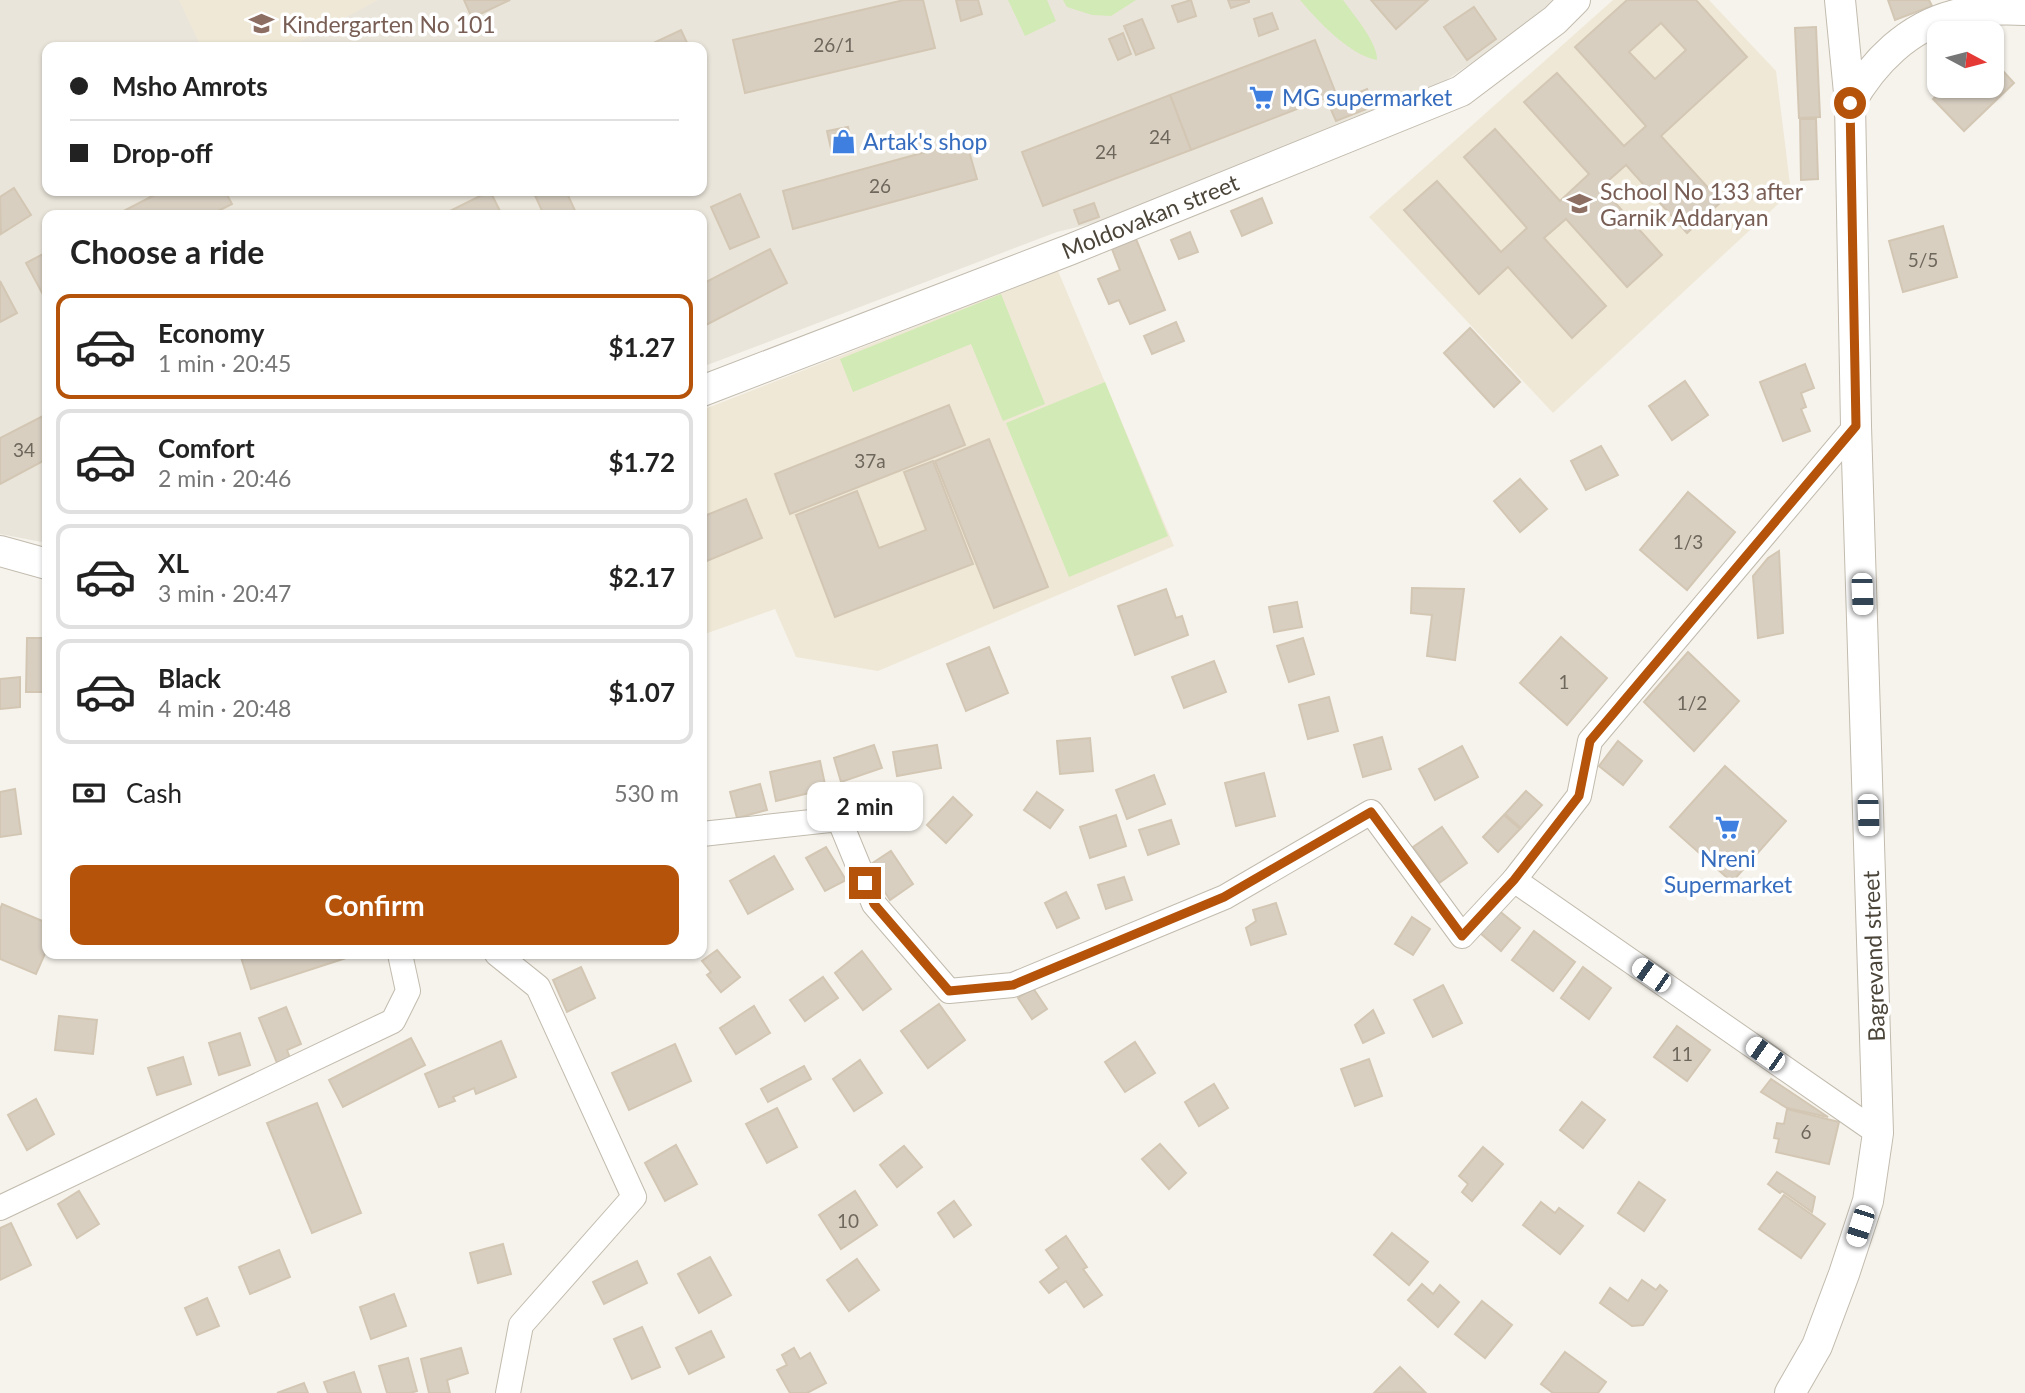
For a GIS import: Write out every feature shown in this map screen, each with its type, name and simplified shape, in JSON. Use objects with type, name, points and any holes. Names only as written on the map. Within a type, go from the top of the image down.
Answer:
[{"type":"street","name":"Moldovakan street","points":[[707,389],[1069,250],[1461,91],[1555,20],[1575,0]]},
{"type":"street","name":"Bagrevand street","points":[[1790,1393],[1817,1346],[1844,1274],[1868,1201],[1878,1133],[1856,426],[1850,103],[1840,0]]},
{"type":"street","points":[[1850,103],[1862,81],[1878,62],[1916,31],[1956,14],[2025,9]]},
{"type":"street","points":[[707,833],[839,819],[874,904],[949,991],[1013,985],[1224,897],[1371,812],[1462,936],[1514,880],[1579,796],[1590,741],[1856,426]]},
{"type":"street","points":[[0,551],[42,564]]},
{"type":"street","points":[[1514,880],[1878,1133]]},
{"type":"street","points":[[0,1208],[393,1021],[408,991],[401,959]]},
{"type":"street","points":[[502,959],[538,988],[634,1197],[521,1325],[508,1393]]},
{"type":"shaded area","points":[[0,0],[1552,0],[1530,23],[1436,87],[1098,222],[1057,232],[707,365],[707,210],[42,210],[42,542],[0,534]]},
{"type":"shaded area","name":"Kindergarten No 101","points":[[179,0],[378,0],[299,42],[199,42]]},
{"type":"shaded area","name":"School No 133 after Garnik Addaryan","points":[[1613,0],[1709,0],[1776,71],[1791,192],[1553,413],[1369,217]]},
{"type":"shaded area","points":[[1058,271],[1174,546],[878,671],[796,657],[775,609],[707,633],[707,408]]},
{"type":"green space","points":[[1008,0],[1047,0],[1056,21],[1025,36]]},
{"type":"green space","points":[[1063,0],[1136,0],[1111,16],[1092,15],[1067,7]]},
{"type":"green space","points":[[1300,0],[1343,0],[1374,45],[1377,60],[1366,57],[1345,44]]},
{"type":"green space","points":[[1001,294],[1045,404],[1003,421],[971,344],[853,392],[840,359]]},
{"type":"green space","points":[[1105,382],[1168,536],[1069,577],[1006,423]]},
{"type":"building","points":[[464,0],[510,0],[472,18]]},
{"type":"building","points":[[904,0],[923,0],[935,48],[745,93],[733,40]]},
{"type":"building","points":[[956,0],[978,0],[982,14],[961,21]]},
{"type":"building","points":[[1191,0],[1196,16],[1178,22],[1172,6]]},
{"type":"building","points":[[1228,0],[1249,0],[1249,2],[1231,8]]},
{"type":"building","points":[[1371,0],[1428,0],[1396,29]]},
{"type":"building","points":[[1627,0],[1696,0],[1747,57],[1661,136],[1721,202],[1687,233],[1626,165],[1601,187],[1662,255],[1627,287],[1566,219],[1544,238],[1606,306],[1572,338],[1508,267],[1479,294],[1404,210],[1437,181],[1501,252],[1527,228],[1464,157],[1495,129],[1560,201],[1589,174],[1524,102],[1557,73],[1624,146],[1646,126],[1575,47]],"holes":[[[1661,23],[1686,50],[1655,79],[1629,52]]]},
{"type":"building","points":[[1888,0],[1929,0],[1932,6],[1895,20]]},
{"type":"building","points":[[1474,7],[1496,39],[1467,60],[1444,27]]},
{"type":"building","points":[[1272,13],[1278,29],[1259,36],[1254,19]]},
{"type":"building","points":[[1142,19],[1154,48],[1136,55],[1124,26]]},
{"type":"building","points":[[1816,27],[1820,117],[1799,118],[1795,28]]},
{"type":"building","points":[[681,30],[687,42],[656,42]]},
{"type":"building","points":[[1123,33],[1131,54],[1118,60],[1109,39]]},
{"type":"building","points":[[1315,40],[1336,94],[1191,150],[1170,95]]},
{"type":"building","points":[[2004,72],[2014,83],[2004,93]]},
{"type":"building","points":[[1367,89],[1374,106],[1336,121],[1329,105]]},
{"type":"building","points":[[1170,95],[1191,150],[1043,206],[1022,152]]},
{"type":"building","points":[[1934,98],[1998,98],[1964,131]]},
{"type":"building","points":[[1800,119],[1816,119],[1818,179],[1801,180]]},
{"type":"building","points":[[848,127],[853,148],[832,153],[827,131]]},
{"type":"building","points":[[966,141],[977,179],[793,229],[783,191]]},
{"type":"building","points":[[14,188],[31,215],[1,234],[0,197]]},
{"type":"building","points":[[740,194],[759,237],[730,249],[711,207]]},
{"type":"building","points":[[152,196],[228,196],[232,204],[220,210],[126,210]]},
{"type":"building","points":[[480,196],[492,196],[500,210],[452,210]]},
{"type":"building","points":[[535,196],[568,196],[575,210],[542,210]]},
{"type":"building","points":[[1262,198],[1272,223],[1242,236],[1231,211]]},
{"type":"building","points":[[1094,203],[1099,217],[1079,224],[1074,210]]},
{"type":"building","points":[[1943,226],[1957,277],[1903,292],[1889,241]]},
{"type":"building","points":[[1190,232],[1198,252],[1179,259],[1171,240]]},
{"type":"building","points":[[1136,239],[1165,310],[1130,324],[1119,300],[1109,304],[1098,279],[1120,270],[1112,249]]},
{"type":"building","points":[[770,249],[787,283],[707,324],[707,281]]},
{"type":"building","points":[[42,255],[42,293],[26,263]]},
{"type":"building","points":[[0,281],[17,313],[0,322]]},
{"type":"building","points":[[1176,322],[1184,341],[1152,354],[1144,336]]},
{"type":"building","points":[[1470,328],[1520,382],[1494,407],[1444,353]]},
{"type":"building","points":[[1805,364],[1814,388],[1801,393],[1806,407],[1801,409],[1810,431],[1783,441],[1760,382]]},
{"type":"building","points":[[1685,381],[1708,415],[1672,440],[1649,406]]},
{"type":"building","points":[[949,405],[965,445],[790,514],[775,474]]},
{"type":"building","points":[[42,417],[42,462],[0,484],[0,438]]},
{"type":"building","points":[[989,439],[1048,587],[994,608],[935,461]]},
{"type":"building","points":[[1601,446],[1618,475],[1586,490],[1571,461]]},
{"type":"building","points":[[933,461],[973,564],[835,617],[796,515],[857,491],[879,548],[926,530],[904,472]]},
{"type":"building","points":[[1520,479],[1547,509],[1520,532],[1494,501]]},
{"type":"building","points":[[1688,492],[1735,532],[1687,590],[1640,550]]},
{"type":"building","points":[[746,499],[762,538],[707,561],[707,515]]},
{"type":"building","points":[[1779,551],[1783,633],[1758,638],[1753,576],[1768,558]]},
{"type":"building","points":[[1412,588],[1464,589],[1455,660],[1427,656],[1432,615],[1411,613]]},
{"type":"building","points":[[1166,589],[1176,618],[1182,616],[1188,635],[1135,655],[1118,606]]},
{"type":"building","points":[[1297,602],[1302,627],[1274,632],[1269,607]]},
{"type":"building","points":[[1561,637],[1607,678],[1567,725],[1520,683]]},
{"type":"building","points":[[27,638],[42,638],[42,692],[26,692]]},
{"type":"building","points":[[1303,638],[1314,674],[1289,682],[1277,646]]},
{"type":"building","points":[[989,647],[1008,693],[966,711],[947,664]]},
{"type":"building","points":[[1688,652],[1739,701],[1694,751],[1644,702]]},
{"type":"building","points":[[1214,661],[1226,692],[1184,708],[1172,677]]},
{"type":"building","points":[[20,677],[20,707],[0,709],[0,679]]},
{"type":"building","points":[[1329,697],[1338,731],[1308,739],[1299,705]]},
{"type":"building","points":[[1382,737],[1391,769],[1363,777],[1354,745]]},
{"type":"building","points":[[1090,738],[1093,771],[1060,774],[1057,741]]},
{"type":"building","points":[[1618,741],[1642,761],[1623,785],[1599,766]]},
{"type":"building","points":[[874,745],[882,768],[841,782],[834,758]]},
{"type":"building","points":[[937,745],[941,768],[897,776],[893,752]]},
{"type":"building","points":[[1462,746],[1478,777],[1435,800],[1419,769]]},
{"type":"building","points":[[820,761],[826,789],[776,801],[770,772]]},
{"type":"building","points":[[1725,766],[1786,821],[1732,882],[1670,827]]},
{"type":"building","points":[[1264,773],[1275,816],[1236,826],[1225,783]]},
{"type":"building","points":[[1154,775],[1165,804],[1127,819],[1116,790]]},
{"type":"building","points":[[760,784],[767,810],[737,818],[730,792]]},
{"type":"building","points":[[15,789],[21,834],[0,837],[0,792]]},
{"type":"building","points":[[1526,791],[1542,805],[1521,828],[1505,814]]},
{"type":"building","points":[[1037,792],[1063,810],[1050,828],[1024,810]]},
{"type":"building","points":[[953,797],[972,815],[946,843],[927,825]]},
{"type":"building","points":[[1116,815],[1126,846],[1090,858],[1080,827]]},
{"type":"building","points":[[1504,815],[1520,829],[1498,852],[1483,837]]},
{"type":"building","points":[[1171,820],[1179,844],[1148,855],[1139,830]]},
{"type":"building","points":[[1442,827],[1467,863],[1439,883],[1413,847]]},
{"type":"building","points":[[826,847],[846,880],[825,891],[806,858]]},
{"type":"building","points":[[891,851],[913,884],[890,900],[868,866]]},
{"type":"building","points":[[774,856],[793,889],[748,914],[730,881]]},
{"type":"building","points":[[1124,877],[1132,900],[1106,909],[1098,885]]},
{"type":"building","points":[[1066,892],[1079,918],[1057,928],[1045,903]]},
{"type":"building","points":[[1276,903],[1286,934],[1251,945],[1246,928],[1256,921],[1253,910]]},
{"type":"building","points":[[2,904],[42,921],[43,959],[36,974],[0,959]]},
{"type":"building","points":[[1497,909],[1520,928],[1501,951],[1479,932]]},
{"type":"building","points":[[1412,917],[1430,929],[1413,955],[1395,944]]},
{"type":"building","points":[[1534,931],[1575,962],[1553,991],[1512,960]]},
{"type":"building","points":[[717,950],[740,977],[721,992],[707,975],[711,972],[702,961]]},
{"type":"building","points":[[862,951],[891,989],[863,1010],[835,973]]},
{"type":"building","points":[[242,959],[343,959],[251,989]]},
{"type":"building","points":[[581,967],[595,998],[567,1012],[553,980]]},
{"type":"building","points":[[1583,967],[1611,988],[1589,1019],[1561,998]]},
{"type":"building","points":[[823,977],[838,998],[805,1021],[790,1000]]},
{"type":"building","points":[[1443,985],[1462,1023],[1433,1037],[1414,1000]]},
{"type":"building","points":[[1033,988],[1047,1009],[1032,1019],[1018,998]]},
{"type":"building","points":[[939,1004],[965,1040],[928,1068],[901,1031]]},
{"type":"building","points":[[754,1006],[770,1033],[736,1054],[720,1028]]},
{"type":"building","points":[[286,1007],[301,1044],[287,1050],[290,1058],[277,1063],[259,1018]]},
{"type":"building","points":[[1373,1010],[1384,1033],[1363,1043],[1355,1025]]},
{"type":"building","points":[[59,1016],[97,1020],[93,1054],[55,1050]]},
{"type":"building","points":[[1677,1026],[1710,1050],[1687,1081],[1654,1057]]},
{"type":"building","points":[[240,1033],[250,1065],[219,1075],[209,1043]]},
{"type":"building","points":[[411,1038],[425,1065],[343,1107],[329,1080]]},
{"type":"building","points":[[501,1041],[516,1077],[476,1094],[474,1088],[453,1097],[455,1101],[439,1107],[425,1074]]},
{"type":"building","points":[[1135,1042],[1155,1073],[1125,1092],[1105,1062]]},
{"type":"building","points":[[675,1044],[691,1081],[629,1110],[612,1073]]},
{"type":"building","points":[[183,1057],[191,1084],[157,1095],[148,1068]]},
{"type":"building","points":[[1369,1059],[1382,1096],[1355,1106],[1341,1069]]},
{"type":"building","points":[[860,1060],[882,1093],[854,1111],[833,1079]]},
{"type":"building","points":[[804,1066],[811,1079],[768,1102],[761,1089]]},
{"type":"building","points":[[1771,1079],[1828,1117],[1787,1108],[1761,1092]]},
{"type":"building","points":[[1214,1084],[1228,1108],[1199,1126],[1185,1102]]},
{"type":"building","points":[[36,1099],[54,1134],[27,1150],[8,1115]]},
{"type":"building","points":[[1582,1102],[1605,1120],[1583,1148],[1560,1130]]},
{"type":"building","points":[[317,1103],[361,1213],[312,1233],[267,1123]]},
{"type":"building","points":[[777,1108],[797,1147],[767,1163],[746,1124]]},
{"type":"building","points":[[1787,1109],[1839,1122],[1829,1164],[1776,1152],[1779,1139],[1774,1138],[1777,1123],[1784,1124]]},
{"type":"building","points":[[1160,1144],[1186,1173],[1169,1189],[1142,1159]]},
{"type":"building","points":[[676,1145],[697,1184],[665,1201],[645,1163]]},
{"type":"building","points":[[904,1146],[922,1167],[897,1187],[880,1165]]},
{"type":"building","points":[[1483,1147],[1503,1164],[1472,1201],[1462,1192],[1468,1184],[1459,1176]]},
{"type":"building","points":[[1777,1172],[1815,1197],[1812,1212],[1768,1184]]},
{"type":"building","points":[[1639,1182],[1665,1200],[1644,1231],[1618,1213]]},
{"type":"building","points":[[79,1191],[99,1224],[77,1238],[58,1204]]},
{"type":"building","points":[[855,1191],[877,1225],[841,1249],[819,1215]]},
{"type":"building","points":[[1784,1195],[1825,1224],[1801,1258],[1759,1229]]},
{"type":"building","points":[[954,1201],[971,1225],[954,1237],[938,1213]]},
{"type":"building","points":[[1541,1202],[1555,1213],[1559,1208],[1583,1226],[1560,1254],[1523,1225]]},
{"type":"building","points":[[11,1223],[31,1265],[0,1280],[0,1228]]},
{"type":"building","points":[[1392,1233],[1428,1262],[1409,1285],[1374,1255]]},
{"type":"building","points":[[1066,1236],[1087,1267],[1083,1269],[1102,1295],[1084,1307],[1066,1281],[1049,1293],[1040,1282],[1059,1268],[1046,1250]]},
{"type":"building","points":[[503,1244],[511,1274],[478,1283],[470,1253]]},
{"type":"building","points":[[279,1250],[290,1277],[250,1294],[239,1267]]},
{"type":"building","points":[[710,1257],[731,1295],[699,1313],[678,1274]]},
{"type":"building","points":[[857,1259],[879,1290],[849,1311],[827,1280]]},
{"type":"building","points":[[637,1261],[647,1283],[604,1304],[593,1282]]},
{"type":"building","points":[[1642,1280],[1656,1290],[1660,1285],[1667,1291],[1643,1325],[1632,1326],[1600,1303],[1610,1288],[1628,1301]]},
{"type":"building","points":[[1422,1284],[1433,1294],[1440,1285],[1459,1302],[1438,1327],[1408,1300]]},
{"type":"building","points":[[394,1294],[406,1326],[371,1339],[360,1307]]},
{"type":"building","points":[[207,1298],[219,1326],[197,1335],[185,1308]]},
{"type":"building","points":[[1482,1301],[1512,1325],[1485,1358],[1455,1334]]},
{"type":"building","points":[[642,1327],[660,1367],[632,1379],[614,1339]]},
{"type":"building","points":[[711,1331],[724,1357],[689,1374],[676,1348]]},
{"type":"building","points":[[461,1348],[468,1373],[447,1380],[450,1393],[429,1393],[421,1359]]},
{"type":"building","points":[[794,1348],[800,1359],[810,1353],[826,1383],[807,1393],[790,1393],[777,1370],[787,1365],[782,1355]]},
{"type":"building","points":[[1565,1352],[1606,1382],[1598,1393],[1553,1393],[1541,1384]]},
{"type":"building","points":[[408,1358],[417,1391],[387,1393],[379,1366]]},
{"type":"building","points":[[1400,1367],[1425,1392],[1374,1393]]},
{"type":"building","points":[[354,1372],[361,1393],[328,1393],[324,1382]]},
{"type":"building","points":[[304,1383],[308,1393],[277,1393]]},
{"type":"place","name":"Kindergarten No 101","points":[[262,24]]},
{"type":"place","name":"MG supermarket","points":[[1262,97]]},
{"type":"place","name":"Artak's shop","points":[[843,141]]},
{"type":"place","name":"School No 133 after Garnik Addaryan","points":[[1580,204]]},
{"type":"place","name":"Nreni Supermarket","points":[[1728,828]]},
{"type":"route","points":[[865,883],[874,904],[949,991],[1013,985],[1224,897],[1371,812],[1462,936],[1514,880],[1579,796],[1590,741],[1856,426],[1850,103]]}]
